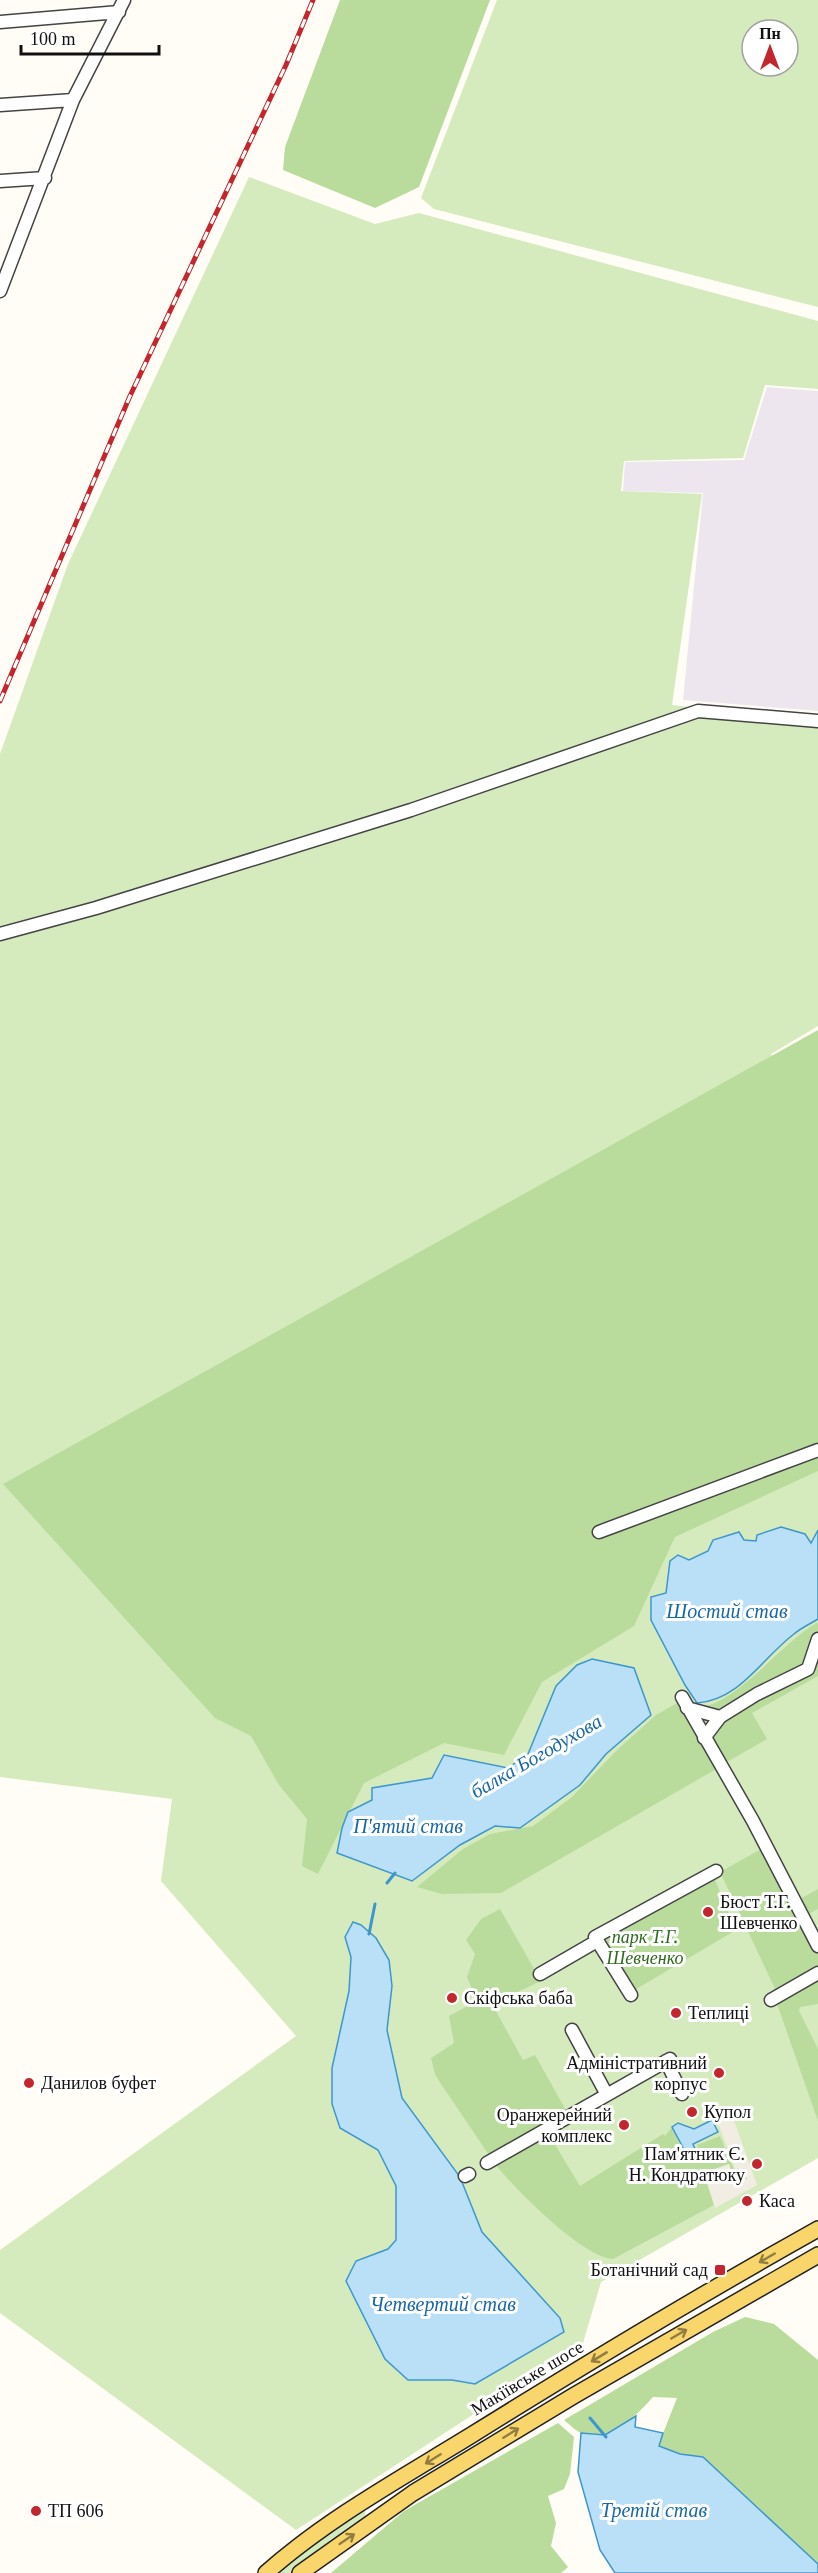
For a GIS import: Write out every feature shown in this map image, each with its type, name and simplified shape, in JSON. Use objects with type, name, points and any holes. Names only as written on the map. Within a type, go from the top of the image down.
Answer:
[{"type":"main road","name":"Макіївське шосе","points":[[266,2573],[298,2545],[412,2472],[564,2378],[818,2229]]},
{"type":"main road","points":[[300,2573],[413,2493],[574,2395],[818,2254]]},
{"type":"street","points":[[0,291],[5,264],[45,178],[73,99],[124,0]]},
{"type":"street","points":[[0,22],[119,12]]},
{"type":"street","points":[[0,105],[73,99]]},
{"type":"street","points":[[0,181],[45,178]]},
{"type":"street","points":[[0,934],[96,908],[411,810],[698,711],[818,721]]},
{"type":"street","points":[[599,1532],[818,1450]]},
{"type":"street","points":[[704,1738],[720,1717],[757,1694],[808,1669],[818,1639]]},
{"type":"street","points":[[720,1717],[685,1703],[733,1786],[818,1946]]},
{"type":"street","points":[[631,1995],[595,1937],[716,1871]]},
{"type":"street","points":[[540,1974],[597,1941]]},
{"type":"street","points":[[771,2000],[818,1973]]},
{"type":"street","points":[[572,2030],[607,2095]]},
{"type":"street","points":[[487,2165],[668,2060],[682,2094]]},
{"type":"shaded area","points":[[767,387],[818,391],[818,711],[683,700],[703,493],[623,491],[625,462],[744,460]]},
{"type":"shaded area","points":[[726,2112],[727,2114],[731,2112],[757,2185],[715,2208],[704,2173],[729,2164],[735,2183],[747,2179],[744,2172],[737,2174],[718,2123],[717,2115]]},
{"type":"green space","points":[[340,0],[490,0],[419,187],[375,208],[283,170],[285,147]]},
{"type":"green space","points":[[497,0],[818,0],[818,307],[434,209],[421,198]]},
{"type":"green space","points":[[249,177],[375,224],[419,213],[818,321],[818,389],[765,385],[743,458],[624,461],[621,491],[702,494],[672,705],[818,722],[818,1026],[771,1054],[818,1133],[818,2158],[601,2282],[583,2343],[296,2530],[0,2313],[0,2250],[296,2036],[161,1881],[172,1799],[0,1777],[0,754],[68,564]]},
{"type":"green space","points":[[818,1030],[818,1471],[675,1537],[634,1626],[542,1682],[504,1755],[444,1743],[364,1783],[318,1874],[302,1866],[307,1819],[279,1785],[251,1736],[215,1718],[3,1484]]},
{"type":"green space","points":[[818,1622],[818,1676],[752,1713],[767,1739],[725,1763],[692,1707],[713,1704],[729,1695],[804,1631]]},
{"type":"green space","points":[[679,1702],[718,1768],[501,1893],[442,1894],[417,1887],[463,1849],[490,1834],[533,1826],[572,1797],[617,1750],[656,1715]]},
{"type":"green space","points":[[763,1848],[818,1954],[818,1968],[776,1991],[720,1872]]},
{"type":"green space","name":"парк Т.Г. Шевченко","points":[[713,1875],[736,1930],[633,1991],[600,1937]]},
{"type":"green space","points":[[818,1889],[818,1909],[806,1915],[798,1900]]},
{"type":"green space","points":[[500,1909],[541,1981],[492,2004],[523,2060],[535,2055],[568,2114],[491,2158],[435,2074],[431,2058],[454,2043],[449,2016],[477,2001],[467,1977],[475,1954],[466,1940],[481,1919]]},
{"type":"green space","points":[[818,1976],[818,2004],[800,2007],[799,2011],[818,2049],[818,2121],[776,2001]]},
{"type":"green space","points":[[672,2127],[686,2159],[700,2153],[697,2145],[720,2136],[736,2174],[744,2172],[747,2179],[735,2183],[729,2164],[704,2173],[714,2205],[613,2259],[600,2256],[567,2235],[517,2189],[495,2164],[548,2133],[580,2186],[663,2134],[665,2136]]},
{"type":"green space","points":[[745,2317],[774,2324],[818,2360],[818,2564],[703,2457],[680,2454],[658,2446],[677,2398],[653,2397],[630,2420],[600,2435],[589,2436],[579,2432],[564,2420],[713,2332]]},
{"type":"green space","points":[[558,2423],[574,2437],[570,2474],[564,2489],[548,2496],[556,2523],[551,2546],[568,2567],[561,2573],[331,2573],[404,2511]]},
{"type":"green space","points":[[365,2510],[366,2520],[291,2573],[277,2573],[312,2545]]},
{"type":"water","name":"Шостий став","points":[[781,1527],[805,1534],[811,1543],[818,1530],[818,1619],[782,1644],[738,1686],[712,1700],[697,1703],[651,1620],[651,1597],[666,1593],[670,1561],[678,1555],[689,1560],[708,1551],[713,1540],[739,1532],[744,1540],[756,1541],[757,1535]]},
{"type":"water","name":"П'ятий став","points":[[592,1659],[634,1668],[651,1715],[606,1754],[580,1785],[520,1828],[495,1826],[460,1845],[412,1881],[337,1853],[348,1812],[372,1800],[372,1788],[432,1778],[444,1755],[508,1768],[528,1754],[556,1686],[577,1665]]},
{"type":"water","name":"Четвертий став","points":[[353,1922],[361,1925],[376,1938],[389,1960],[392,1986],[387,2030],[402,2098],[460,2177],[482,2232],[560,2318],[564,2332],[475,2384],[452,2380],[408,2380],[385,2359],[346,2281],[356,2261],[388,2249],[396,2240],[396,2186],[378,2150],[340,2128],[332,2104],[332,2068],[349,1991],[351,1957],[345,1937]]},
{"type":"water","points":[[712,2120],[718,2132],[693,2144],[696,2151],[687,2155],[672,2127],[678,2123],[694,2129]]},
{"type":"water","name":"Третій став","points":[[636,2416],[635,2427],[663,2433],[659,2446],[680,2454],[703,2457],[818,2564],[818,2573],[615,2573],[600,2550],[578,2472],[581,2433],[605,2435]]},
{"type":"waterway","name":"балка Богодухова","points":[[387,1883],[395,1873]]},
{"type":"waterway","name":"балка Богодухова","points":[[369,1934],[375,1904]]},
{"type":"waterway","name":"балка Богодухова","points":[[590,2418],[606,2437]]},
{"type":"railway","points":[[0,701],[130,396],[286,65],[313,0]]},
{"type":"place","name":"Бюст Т.Г. Шевченко","points":[[708,1912]]},
{"type":"place","name":"Скіфська баба","points":[[452,1998]]},
{"type":"place","name":"Теплиці","points":[[676,2013]]},
{"type":"place","name":"Адміністративний корпус","points":[[719,2073]]},
{"type":"place","name":"Данилов буфет","points":[[29,2083]]},
{"type":"place","name":"Купол","points":[[692,2112]]},
{"type":"place","name":"Оранжерейний комплекс","points":[[624,2125]]},
{"type":"place","name":"Пам'ятник Є. Н. Кондратюку","points":[[757,2164]]},
{"type":"place","name":"Каса","points":[[747,2201]]},
{"type":"place","name":"Ботанічний сад","points":[[720,2270]]},
{"type":"place","name":"ТП 606","points":[[36,2511]]}]
